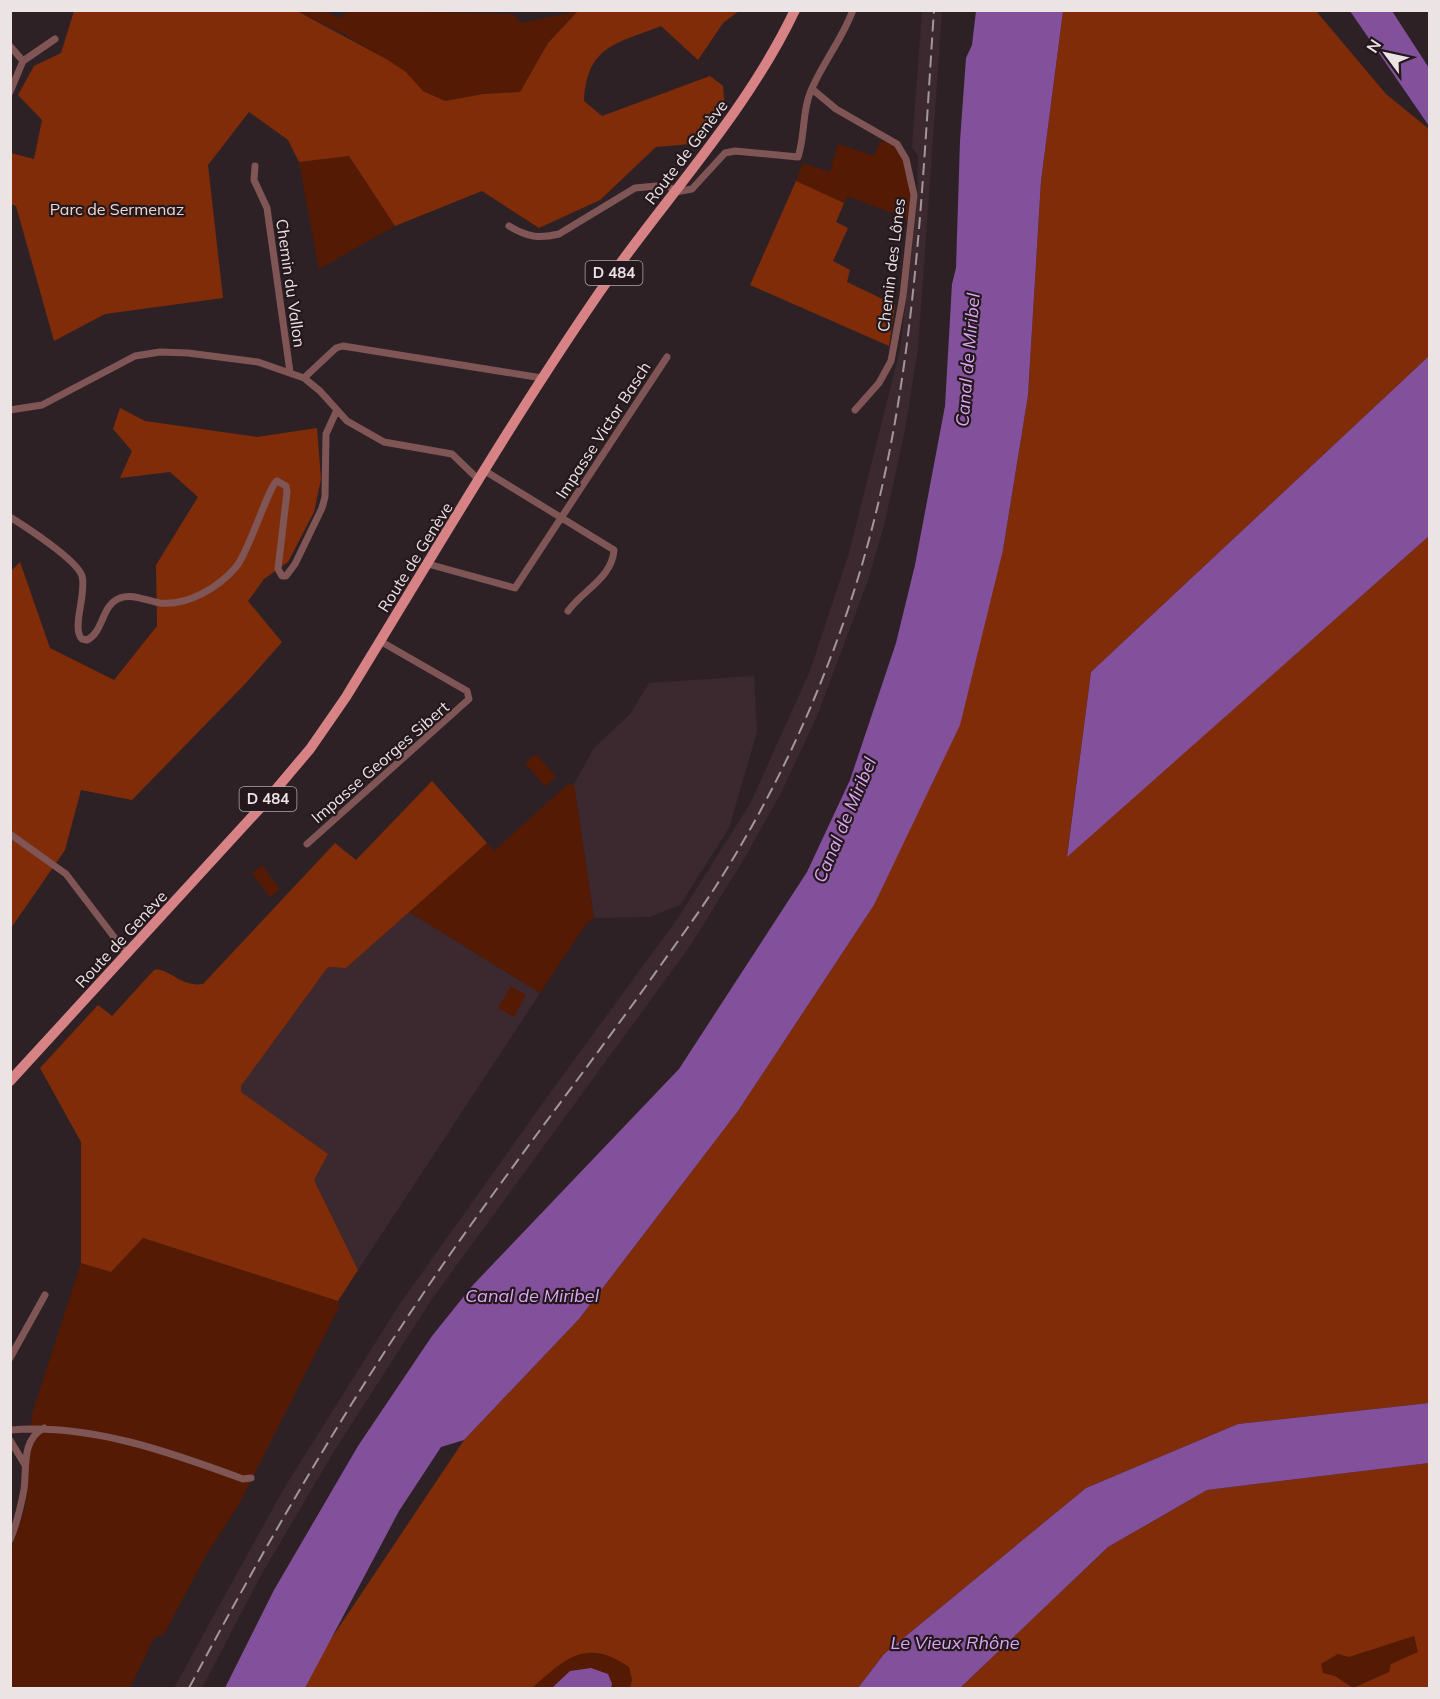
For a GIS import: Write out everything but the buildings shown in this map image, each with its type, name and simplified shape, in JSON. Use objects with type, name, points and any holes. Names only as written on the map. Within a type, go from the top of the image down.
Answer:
[{"type":"main road","name":"Route de Genève","points":[[10,1081],[211,864],[310,749],[380,641],[542,378],[604,286],[737,110],[776,47],[795,10]]},
{"type":"street","points":[[509,226],[528,236],[559,234],[635,188],[667,185],[675,192],[692,189],[725,153],[735,151],[798,157],[812,89],[845,32],[853,10]]},
{"type":"street","points":[[10,92],[23,62],[56,39]]},
{"type":"street","points":[[10,46],[23,62]]},
{"type":"street","name":"Chemin des Lônes","points":[[812,89],[836,110],[897,144],[904,152],[913,188],[913,209],[894,351],[885,375],[855,410]]},
{"type":"street","name":"Chemin du Vallon","points":[[255,166],[254,180],[267,208],[290,372]]},
{"type":"street","points":[[304,378],[336,348],[343,346],[542,378]]},
{"type":"street","points":[[10,410],[42,405],[135,356],[160,352],[188,353],[258,362],[290,372],[304,378],[320,391],[336,412],[384,442],[452,454],[482,475],[562,517],[612,547],[613,557],[608,569],[568,611]]},
{"type":"street","name":"Impasse Victor Basch","points":[[428,564],[515,588],[667,357]]},
{"type":"street","points":[[10,517],[32,530],[78,569],[83,584],[77,630],[82,639],[87,640],[96,633],[106,611],[117,598],[129,596],[161,603],[183,601],[219,582],[243,558],[264,511],[270,490],[277,481],[286,486],[287,492],[278,569],[282,576],[286,576],[295,564],[322,508],[325,497],[326,434],[336,412]]},
{"type":"street","name":"Impasse Georges Sibert","points":[[307,844],[469,699],[467,691],[380,641]]},
{"type":"street","points":[[10,834],[66,874],[128,954]]},
{"type":"street","points":[[10,1358],[45,1294]]},
{"type":"street","points":[[10,1430],[44,1428],[124,1440],[243,1479],[251,1478]]},
{"type":"street","points":[[10,1540],[21,1507],[25,1465],[33,1437],[44,1428]]},
{"type":"street","points":[[10,1440],[25,1465]]},
{"type":"shaded area","points":[[350,10],[513,14],[521,23],[578,11],[548,43],[520,92],[483,94],[445,101],[423,91],[406,72],[342,33],[297,11],[324,11],[339,18]]},
{"type":"shaded area","points":[[922,11],[942,11],[918,348],[905,430],[884,526],[868,580],[817,716],[781,793],[744,859],[690,946],[432,1299],[336,1448],[260,1577],[202,1688],[174,1688],[283,1490],[399,1305],[678,918],[750,804],[810,671],[849,553],[900,350],[917,205],[918,156],[912,147]]},
{"type":"shaded area","points":[[889,141],[901,157],[908,178],[911,200],[907,219],[848,196],[844,203],[796,181],[803,163],[830,172],[838,144],[874,156],[880,142]]},
{"type":"shaded area","points":[[349,156],[395,226],[319,269],[299,162]]},
{"type":"shaded area","points":[[754,676],[757,732],[729,828],[680,905],[649,917],[594,918],[574,784],[594,748],[630,714],[649,683]]},
{"type":"shaded area","points":[[536,754],[556,777],[545,786],[525,763]]},
{"type":"shaded area","points":[[574,784],[594,918],[586,924],[540,993],[409,912],[487,843],[494,851],[567,785]]},
{"type":"shaded area","points":[[262,865],[280,890],[270,897],[252,873]]},
{"type":"shaded area","points":[[409,912],[540,993],[358,1270],[314,1180],[241,1092],[241,1086],[328,967],[346,968]]},
{"type":"shaded area","points":[[511,986],[526,995],[514,1017],[498,1008]]},
{"type":"shaded area","points":[[143,1238],[338,1301],[339,1307],[238,1506],[205,1557],[164,1634],[154,1638],[130,1688],[11,1688],[11,1549],[25,1507],[32,1414],[81,1263],[111,1272]]},
{"type":"shaded area","points":[[1413,1635],[1419,1652],[1392,1664],[1389,1672],[1353,1688],[1335,1676],[1322,1673],[1321,1664],[1338,1654],[1349,1657]]},
{"type":"shaded area","points":[[581,1652],[613,1656],[629,1667],[632,1680],[630,1688],[532,1688],[566,1658]]},
{"type":"green space","name":"Parc de Sermenaz","points":[[74,11],[297,11],[388,60],[406,72],[423,91],[445,101],[483,94],[520,92],[548,43],[578,11],[739,11],[723,23],[698,60],[661,26],[618,43],[598,57],[586,82],[584,101],[602,116],[710,76],[723,86],[725,110],[702,143],[656,147],[600,200],[539,228],[482,191],[395,226],[349,156],[299,162],[288,140],[249,112],[208,165],[223,298],[105,314],[54,341],[16,206],[11,204],[11,153],[34,159],[42,120],[18,95],[34,66],[61,53]]},
{"type":"green space","points":[[1063,11],[1316,11],[1386,94],[1429,129],[1429,356],[1091,672],[1067,856],[1429,536],[1429,1403],[1238,1424],[1086,1488],[884,1654],[858,1688],[630,1688],[632,1680],[629,1667],[614,1658],[588,1653],[576,1655],[566,1661],[532,1688],[305,1688],[325,1648],[464,1440],[579,1319],[738,1111],[874,905],[1003,550],[1028,395],[1041,181]]},
{"type":"green space","points":[[796,181],[844,203],[836,222],[848,228],[833,261],[850,270],[847,282],[895,305],[889,346],[750,285]]},
{"type":"green space","points":[[120,408],[145,421],[257,437],[317,428],[321,479],[314,512],[288,562],[264,579],[248,601],[282,642],[245,684],[132,800],[81,790],[65,850],[11,928],[11,571],[20,562],[50,648],[114,680],[157,626],[156,565],[198,497],[170,472],[120,478],[132,451],[113,429]]},
{"type":"green space","points":[[432,781],[487,843],[346,968],[328,967],[241,1086],[241,1092],[328,1154],[314,1180],[358,1270],[338,1301],[143,1238],[111,1272],[81,1263],[81,1142],[40,1068],[98,1005],[112,1016],[154,970],[164,971],[188,983],[203,984],[335,843],[356,860]]},
{"type":"green space","points":[[1429,1463],[1429,1688],[1353,1688],[960,1688],[1108,1547],[1207,1490]],"holes":[[[1414,1636],[1418,1652],[1391,1664],[1389,1672],[1353,1688],[1335,1676],[1323,1673],[1321,1664],[1338,1654],[1349,1657]]]},
{"type":"water","name":"Canal de Miribel","points":[[976,11],[1063,11],[1041,181],[1028,395],[1003,550],[960,725],[874,905],[738,1111],[579,1319],[464,1440],[441,1447],[399,1511],[305,1688],[225,1688],[274,1590],[358,1446],[432,1336],[473,1285],[679,1069],[807,872],[850,780],[896,643],[915,565],[945,406],[952,284],[956,268],[960,141],[966,58],[972,45]]},
{"type":"water","points":[[1350,11],[1392,11],[1429,68],[1429,126]]},
{"type":"water","points":[[1429,356],[1429,536],[1067,857],[1091,672]]},
{"type":"water","name":"Le Vieux Rhône","points":[[1429,1403],[1429,1463],[1207,1490],[1108,1547],[960,1688],[858,1688],[884,1654],[1086,1488],[1238,1424]]},
{"type":"water","points":[[591,1668],[608,1674],[612,1684],[611,1688],[552,1688],[570,1671]]},
{"type":"railway","points":[[189,1688],[281,1521],[380,1359],[475,1219],[708,899],[764,803],[806,718],[830,659],[858,579],[879,499],[895,419],[908,339],[916,258],[934,10]]}]
